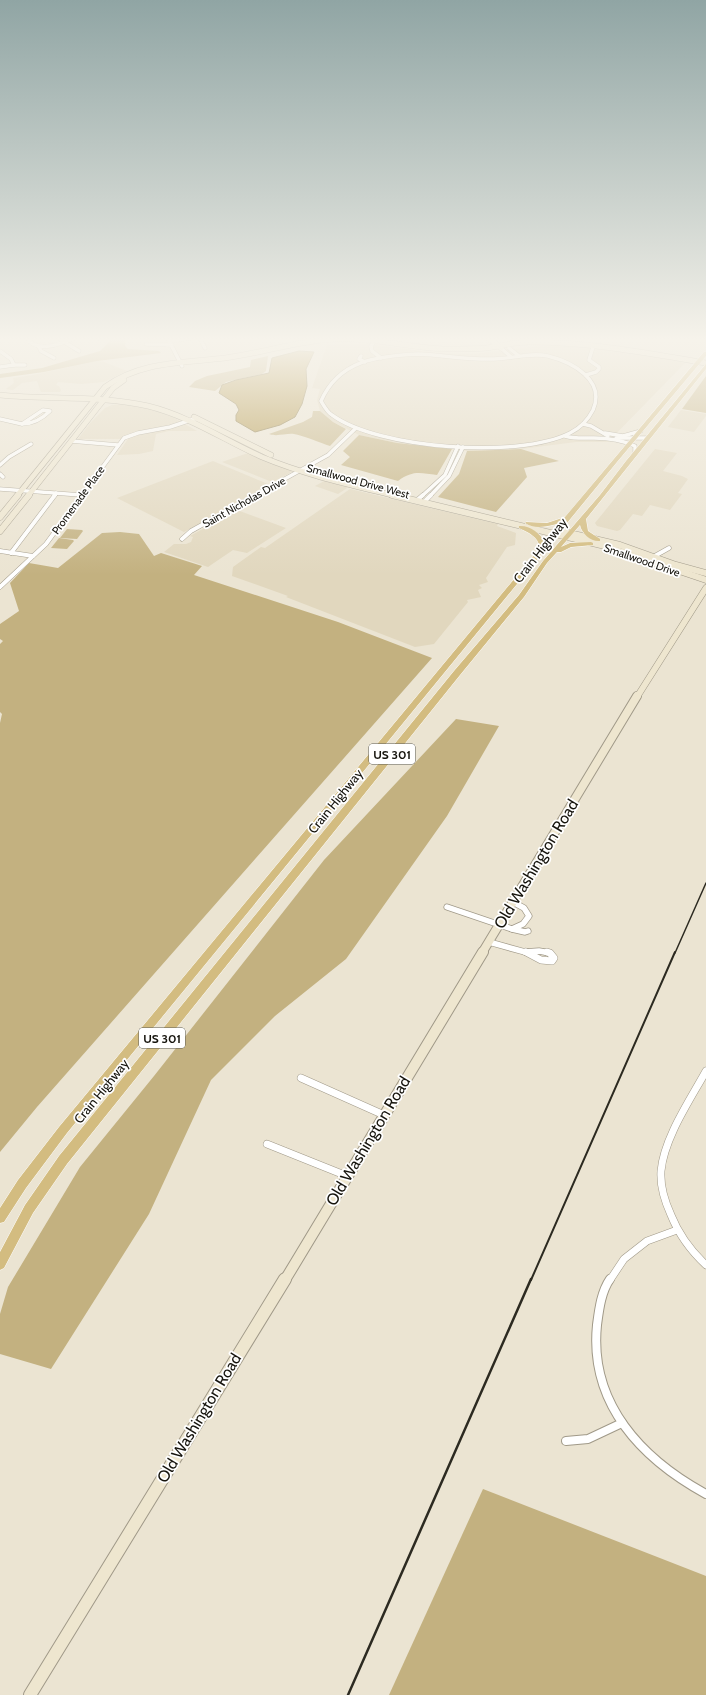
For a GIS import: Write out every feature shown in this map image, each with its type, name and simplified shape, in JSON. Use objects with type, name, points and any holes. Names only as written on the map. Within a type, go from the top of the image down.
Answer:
[{"type":"highway","name":"Crain Highway","points":[[0,1218],[22,1184],[63,1130],[653,416]]},
{"type":"highway","name":"Crain Highway","points":[[0,1264],[29,1209],[63,1160],[393,752],[522,596],[549,558],[569,536],[666,416]]},
{"type":"highway","points":[[528,523],[547,525],[568,518]]},
{"type":"highway","points":[[583,518],[582,526],[584,531],[598,540]]},
{"type":"highway","points":[[521,526],[539,536],[542,541],[543,549]]},
{"type":"highway","points":[[549,558],[570,545],[591,544]]},
{"type":"highway","points":[[380,746],[393,752]]},
{"type":"highway","points":[[274,875],[288,883]]},
{"type":"main road","points":[[0,517],[81,416]]},
{"type":"main road","points":[[0,531],[91,416]]},
{"type":"main road","name":"Smallwood Drive West","points":[[188,416],[267,454],[307,468],[521,526],[556,533]]},
{"type":"main road","name":"Smallwood Drive West","points":[[191,417],[260,456],[301,471],[354,487],[416,502],[424,500],[528,523],[556,533]]},
{"type":"main road","name":"Smallwood Drive","points":[[556,533],[620,545],[706,573]]},
{"type":"main road","name":"Smallwood Drive","points":[[569,536],[591,544],[623,552],[662,568],[706,580]]},
{"type":"main road","name":"Old Washington Road","points":[[30,1695],[641,690],[706,588]]},
{"type":"street","points":[[22,424],[34,416]]},
{"type":"street","points":[[0,420],[22,424],[32,424],[43,416]]},
{"type":"street","points":[[330,416],[355,429],[396,439],[463,447],[511,447],[543,443],[563,436],[574,431],[589,416]]},
{"type":"street","name":"Promenade Place","points":[[0,587],[54,534],[124,438],[132,434],[162,428],[191,417]]},
{"type":"street","points":[[584,422],[592,424],[608,434],[616,436],[631,435],[641,430]]},
{"type":"street","points":[[584,422],[607,436],[635,446],[635,453]]},
{"type":"street","name":"Saint Nicholas Drive","points":[[182,539],[191,531],[307,468],[333,452],[340,445],[346,435],[355,429]]},
{"type":"street","points":[[563,436],[574,441],[605,440],[630,444],[648,438]]},
{"type":"street","points":[[71,441],[118,445]]},
{"type":"street","points":[[0,465],[9,457],[32,444]]},
{"type":"street","points":[[424,500],[445,475],[458,446]]},
{"type":"street","points":[[424,500],[452,474],[463,447]]},
{"type":"street","points":[[0,489],[81,495]]},
{"type":"street","points":[[11,553],[56,494]]},
{"type":"street","points":[[653,557],[669,548]]},
{"type":"street","points":[[0,551],[33,556]]},
{"type":"street","points":[[512,929],[523,924],[528,916],[524,908],[513,902]]},
{"type":"street","points":[[447,908],[512,929],[525,932],[528,930]]},
{"type":"street","points":[[489,942],[525,952]]},
{"type":"street","points":[[706,1071],[668,1143],[661,1170],[664,1195],[677,1230],[699,1259],[706,1265]]},
{"type":"street","points":[[301,1078],[384,1115]]},
{"type":"street","points":[[267,1144],[346,1176]]},
{"type":"street","points":[[677,1230],[651,1239],[634,1249],[615,1269],[604,1291],[597,1319],[596,1349],[603,1382],[610,1401],[622,1423],[640,1445],[661,1466],[690,1486],[706,1494]]},
{"type":"street","points":[[566,1442],[592,1438],[622,1423]]},
{"type":"shaded area","points":[[97,416],[171,416],[197,431],[169,431],[156,434],[153,451],[139,454],[117,455],[128,439],[78,439]]},
{"type":"shaded area","points":[[236,416],[295,416],[280,425],[255,432],[236,421]]},
{"type":"shaded area","points":[[326,416],[633,416],[608,442],[576,442],[521,449],[467,451],[397,443],[359,435],[333,422]]},
{"type":"shaded area","points":[[326,416],[346,429],[330,446],[307,437],[297,435],[269,434],[303,422],[312,417]]},
{"type":"shaded area","points":[[676,416],[706,416],[694,432],[668,427]]},
{"type":"shaded area","points":[[359,435],[397,443],[452,449],[437,475],[417,473],[408,475],[398,481],[341,465],[350,457],[343,451]]},
{"type":"shaded area","points":[[521,449],[559,461],[524,468],[527,477],[496,512],[438,497],[459,474],[467,451]]},
{"type":"shaded area","points":[[655,449],[677,453],[663,471],[688,479],[678,493],[682,494],[670,510],[650,505],[642,516],[633,514],[620,530],[617,531],[597,526],[595,523]]},
{"type":"shaded area","points":[[248,453],[293,471],[272,482],[222,462]]},
{"type":"shaded area","points":[[213,461],[268,484],[220,513],[184,532],[117,498]]},
{"type":"shaded area","points":[[326,480],[348,486],[338,494],[315,486]]},
{"type":"shaded area","points":[[350,489],[498,524],[497,526],[516,533],[515,545],[507,547],[486,578],[488,582],[479,585],[482,588],[478,590],[481,597],[467,600],[468,602],[434,644],[415,647],[286,597],[288,596],[232,576],[233,567],[261,547],[265,548]]},
{"type":"shaded area","points":[[237,510],[286,528],[247,553],[233,550],[208,567],[164,552],[174,544],[186,544],[191,542],[193,537],[190,536]]},
{"type":"shaded area","points":[[67,529],[83,531],[77,539],[60,538]]},
{"type":"shaded area","points":[[120,532],[139,534],[154,556],[161,553],[202,566],[194,575],[338,622],[432,658],[37,1107],[0,1152],[0,723],[2,714],[0,712],[0,644],[3,641],[0,639],[0,624],[19,611],[10,583],[29,563],[58,568],[102,533]]},
{"type":"shaded area","points":[[59,538],[74,541],[67,549],[51,548]]},
{"type":"shaded area","points":[[456,719],[499,726],[447,816],[346,959],[275,1016],[211,1080],[149,1214],[51,1369],[0,1354],[0,1314],[8,1287],[80,1167],[154,1076],[324,860]]},
{"type":"shaded area","points":[[483,1489],[706,1576],[706,1695],[389,1695]]},
{"type":"railway","points":[[675,953],[706,883]]},
{"type":"railway","points":[[531,1280],[675,952]]},
{"type":"railway","points":[[348,1695],[531,1279]]}]
